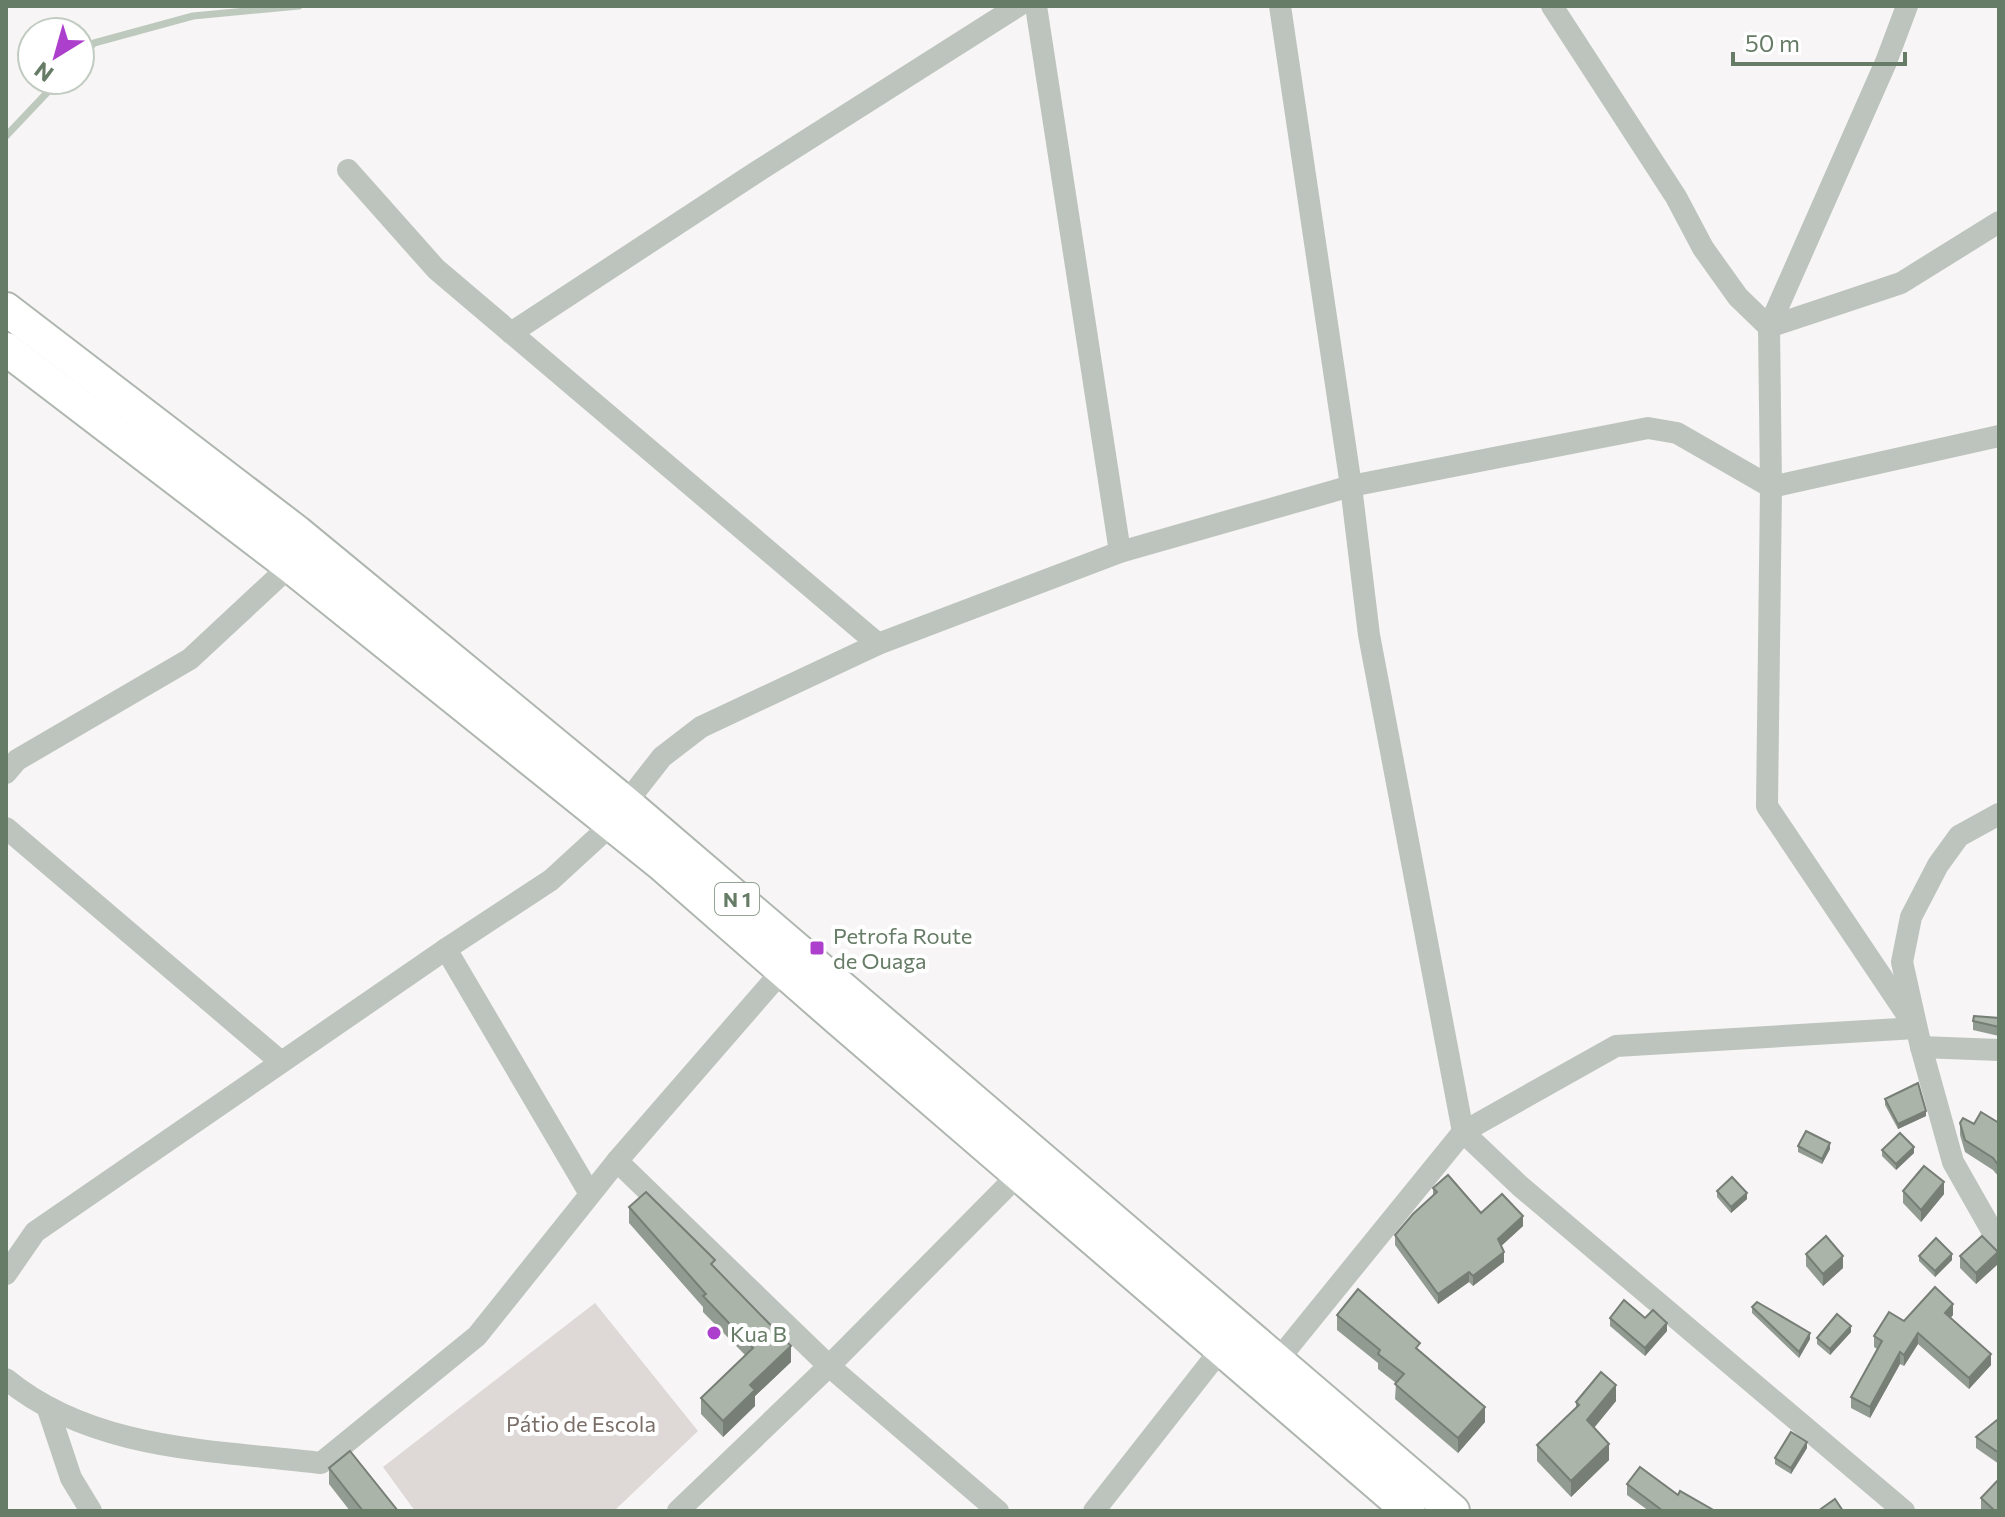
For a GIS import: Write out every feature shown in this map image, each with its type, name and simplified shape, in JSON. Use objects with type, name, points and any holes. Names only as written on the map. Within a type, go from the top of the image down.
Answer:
[{"type":"highway","name":"N 1","points":[[6,309],[297,532],[732,910],[1277,1361],[1452,1510]]},
{"type":"highway","name":"N 1","points":[[6,349],[619,813]]},
{"type":"highway","name":"N 1","points":[[732,910],[782,971],[1409,1511]]},
{"type":"street","points":[[511,333],[1018,6]]},
{"type":"street","points":[[1036,6],[1120,552]]},
{"type":"street","points":[[1280,6],[1351,486],[1369,635],[1463,1132],[1520,1186],[1904,1511]]},
{"type":"street","points":[[1552,6],[1676,197],[1703,248],[1738,297],[1769,327]]},
{"type":"street","points":[[1907,6],[1886,62],[1769,327],[1771,487],[1767,806],[1918,1038]]},
{"type":"street","points":[[348,170],[436,269],[878,644]]},
{"type":"street","points":[[1769,327],[1901,283],[1996,232]]},
{"type":"street","points":[[6,1274],[14,1252],[35,1232],[551,880],[619,813],[662,757],[701,727],[878,644],[1120,552],[1351,486],[1648,428],[1677,433],[1771,487],[1999,436]]},
{"type":"street","points":[[6,773],[17,760],[190,659],[290,566]]},
{"type":"street","points":[[1999,814],[1959,836],[1938,865],[1911,917],[1902,962],[1918,1038],[1953,1162],[1999,1243]]},
{"type":"street","points":[[6,828],[281,1062]]},
{"type":"street","points":[[446,949],[590,1194]]},
{"type":"street","points":[[6,1379],[48,1409],[116,1435],[160,1444],[321,1463],[477,1336],[617,1161],[782,971]]},
{"type":"street","points":[[1277,1361],[1463,1132],[1616,1046],[1918,1038],[1999,1050]]},
{"type":"street","points":[[617,1161],[829,1366],[998,1511]]},
{"type":"street","points":[[678,1511],[829,1366],[1019,1174]]},
{"type":"street","points":[[1094,1511],[1222,1348]]},
{"type":"street","points":[[48,1409],[71,1478],[91,1511]]},
{"type":"green space","name":"Pátio de Escola","points":[[595,1303],[698,1431],[614,1511],[415,1511],[383,1467]]},
{"type":"building","points":[[1974,1016],[1999,1018],[1999,1027],[1973,1021]]},
{"type":"building","points":[[1918,1083],[1926,1111],[1898,1124],[1885,1099]]},
{"type":"building","points":[[1981,1112],[1999,1123],[1999,1166],[1993,1158],[1965,1140],[1960,1123],[1963,1118],[1974,1124]]},
{"type":"building","points":[[1806,1131],[1830,1143],[1822,1159],[1798,1146]]},
{"type":"building","points":[[1900,1133],[1914,1147],[1896,1164],[1882,1150]]},
{"type":"building","points":[[1924,1166],[1944,1182],[1921,1210],[1903,1191]]},
{"type":"building","points":[[1448,1175],[1481,1213],[1502,1194],[1523,1216],[1498,1239],[1504,1252],[1473,1276],[1469,1272],[1438,1294],[1395,1235],[1437,1192],[1433,1188]]},
{"type":"building","points":[[1732,1177],[1747,1193],[1731,1207],[1717,1191]]},
{"type":"building","points":[[646,1192],[715,1260],[711,1264],[791,1346],[750,1385],[755,1390],[723,1421],[701,1398],[753,1348],[703,1296],[706,1294],[629,1207]]},
{"type":"building","points":[[1826,1236],[1843,1256],[1823,1274],[1806,1254]]},
{"type":"building","points":[[1982,1236],[1998,1252],[1976,1273],[1960,1256]]},
{"type":"building","points":[[1936,1238],[1952,1254],[1935,1271],[1919,1256]]},
{"type":"building","points":[[1935,1287],[1953,1304],[1945,1313],[1991,1354],[1969,1378],[1918,1333],[1904,1355],[1900,1352],[1870,1407],[1851,1397],[1882,1341],[1874,1336],[1889,1312],[1904,1321]]},
{"type":"building","points":[[1358,1289],[1420,1343],[1416,1348],[1485,1407],[1458,1438],[1395,1384],[1404,1374],[1337,1315]]},
{"type":"building","points":[[1624,1300],[1645,1318],[1653,1310],[1667,1323],[1645,1348],[1610,1318]]},
{"type":"building","points":[[1757,1302],[1810,1333],[1799,1352],[1752,1307]]},
{"type":"building","points":[[1837,1314],[1851,1326],[1830,1349],[1817,1338]]},
{"type":"building","points":[[1601,1372],[1616,1385],[1587,1420],[1609,1444],[1571,1481],[1537,1445],[1579,1405],[1576,1402]]},
{"type":"building","points":[[1997,1420],[1999,1422],[1999,1453],[1976,1437]]},
{"type":"building","points":[[1791,1432],[1807,1442],[1791,1468],[1775,1458]]},
{"type":"building","points":[[350,1451],[398,1511],[363,1511],[329,1468]]},
{"type":"building","points":[[1640,1467],[1678,1495],[1680,1491],[1715,1511],[1663,1511],[1627,1484]]},
{"type":"building","points":[[1999,1479],[1999,1511],[1995,1511],[1981,1498]]},
{"type":"building","points":[[1835,1499],[1843,1511],[1818,1511]]},
{"type":"waterway","points":[[96,42],[193,16],[299,6]]},
{"type":"waterway","points":[[6,136],[44,96]]},
{"type":"place","name":"Petrofa Route de Ouaga","points":[[817,948]]},
{"type":"place","name":"Kua B","points":[[714,1333]]}]
